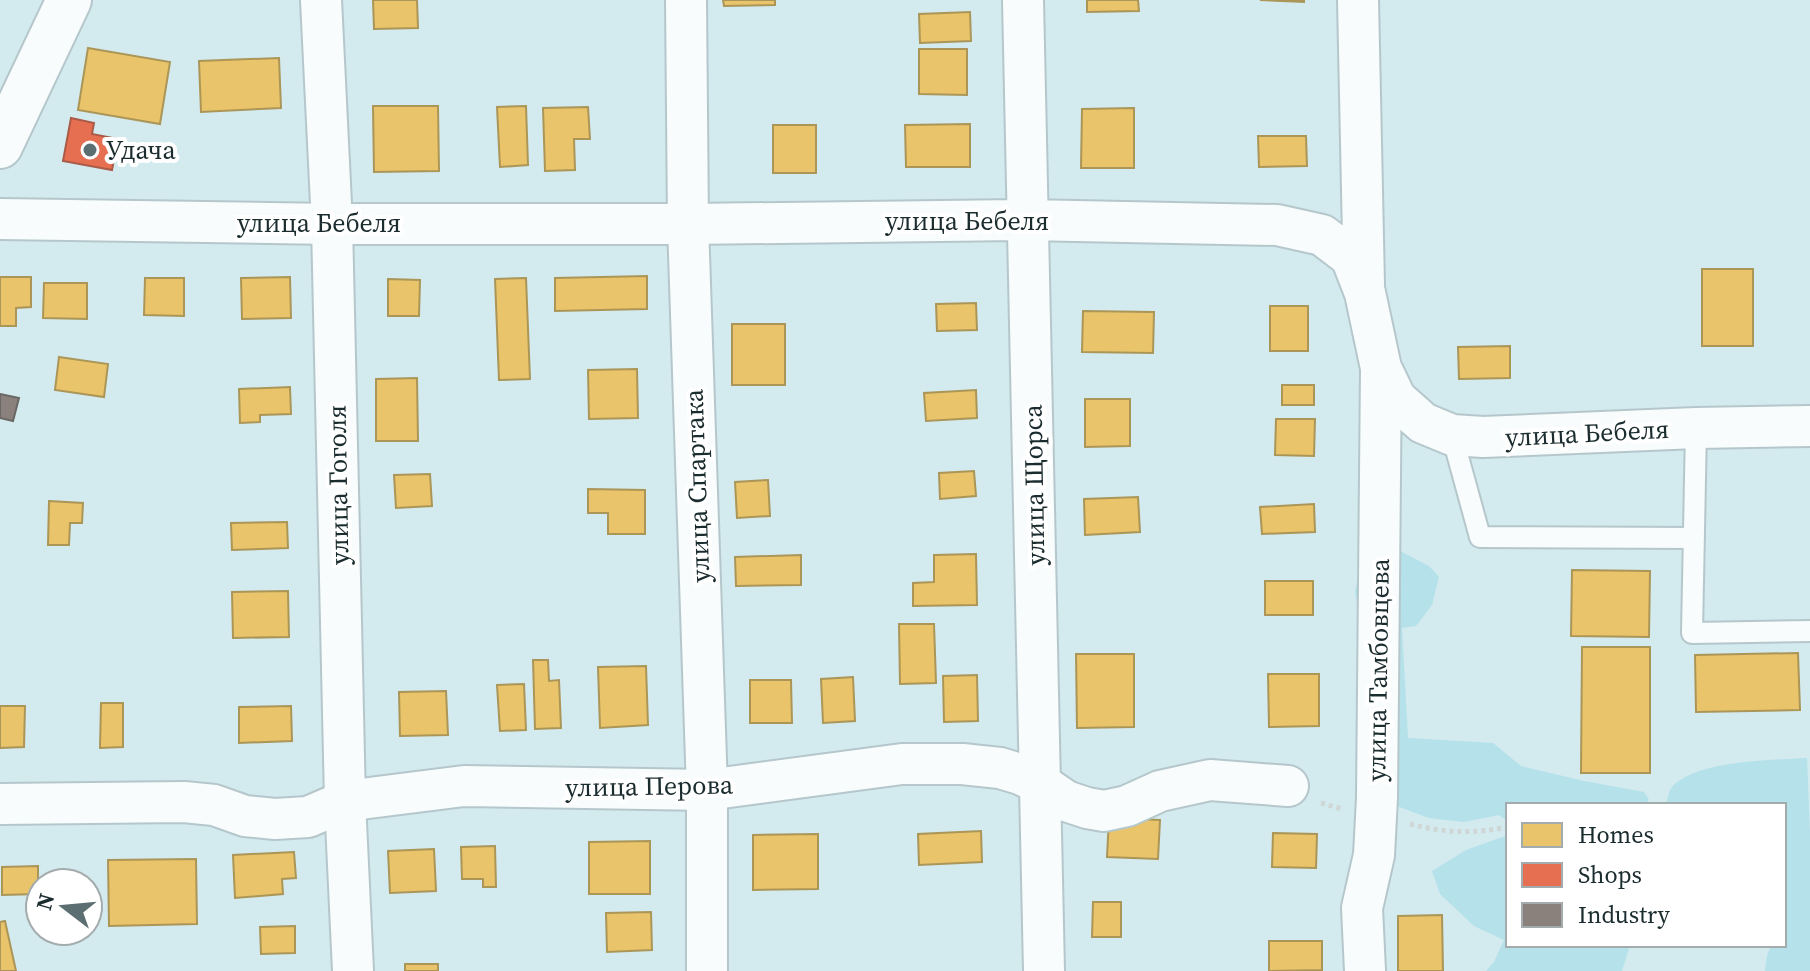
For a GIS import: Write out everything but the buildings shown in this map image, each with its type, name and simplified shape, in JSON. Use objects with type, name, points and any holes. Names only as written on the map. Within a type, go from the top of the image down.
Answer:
[{"type":"main road","points":[[0,146],[69,0]]},
{"type":"street","name":"улица Гоголя","points":[[321,0],[332,224],[345,801],[353,971]]},
{"type":"street","name":"улица Спартака","points":[[686,0],[688,224],[707,790],[707,971]]},
{"type":"street","name":"улица Щорса","points":[[1023,0],[1044,971]]},
{"type":"street","points":[[1358,0],[1365,293]]},
{"type":"street","name":"улица Бебеля","points":[[0,219],[332,224],[1027,220],[1277,225],[1322,235],[1351,257],[1365,293],[1381,368],[1396,399],[1423,423],[1452,435],[1483,437],[1810,426]]},
{"type":"street","name":"улица Тамбовцева","points":[[1365,971],[1362,908],[1374,855],[1377,798],[1381,368]]},
{"type":"street","name":"улица Перова","points":[[0,804],[184,802],[214,805],[245,816],[275,819],[308,817],[345,801],[464,786],[707,790],[902,764],[962,764],[1000,768],[1041,784],[1066,801],[1104,811],[1127,806],[1160,791],[1210,780],[1288,786]]},
{"type":"lane","points":[[1696,428],[1692,633],[1810,631]]},
{"type":"lane","points":[[1452,435],[1480,537],[1694,538]]},
{"type":"shaded area","points":[[1396,549],[1429,566],[1439,577],[1432,605],[1416,626],[1402,628],[1408,738],[1493,743],[1521,766],[1644,792],[1649,800],[1647,803],[1506,803],[1506,820],[1499,815],[1464,822],[1429,818],[1394,805],[1355,592],[1361,562]]},
{"type":"shaded area","points":[[1807,758],[1810,971],[1765,971],[1770,947],[1786,947],[1786,803],[1666,803],[1672,787],[1683,778],[1716,766]]},
{"type":"shaded area","points":[[1506,836],[1506,947],[1629,947],[1622,971],[1486,971],[1504,940],[1474,926],[1440,894],[1432,871],[1466,850]]},
{"type":"place","name":"Удача","points":[[90,150]]}]
